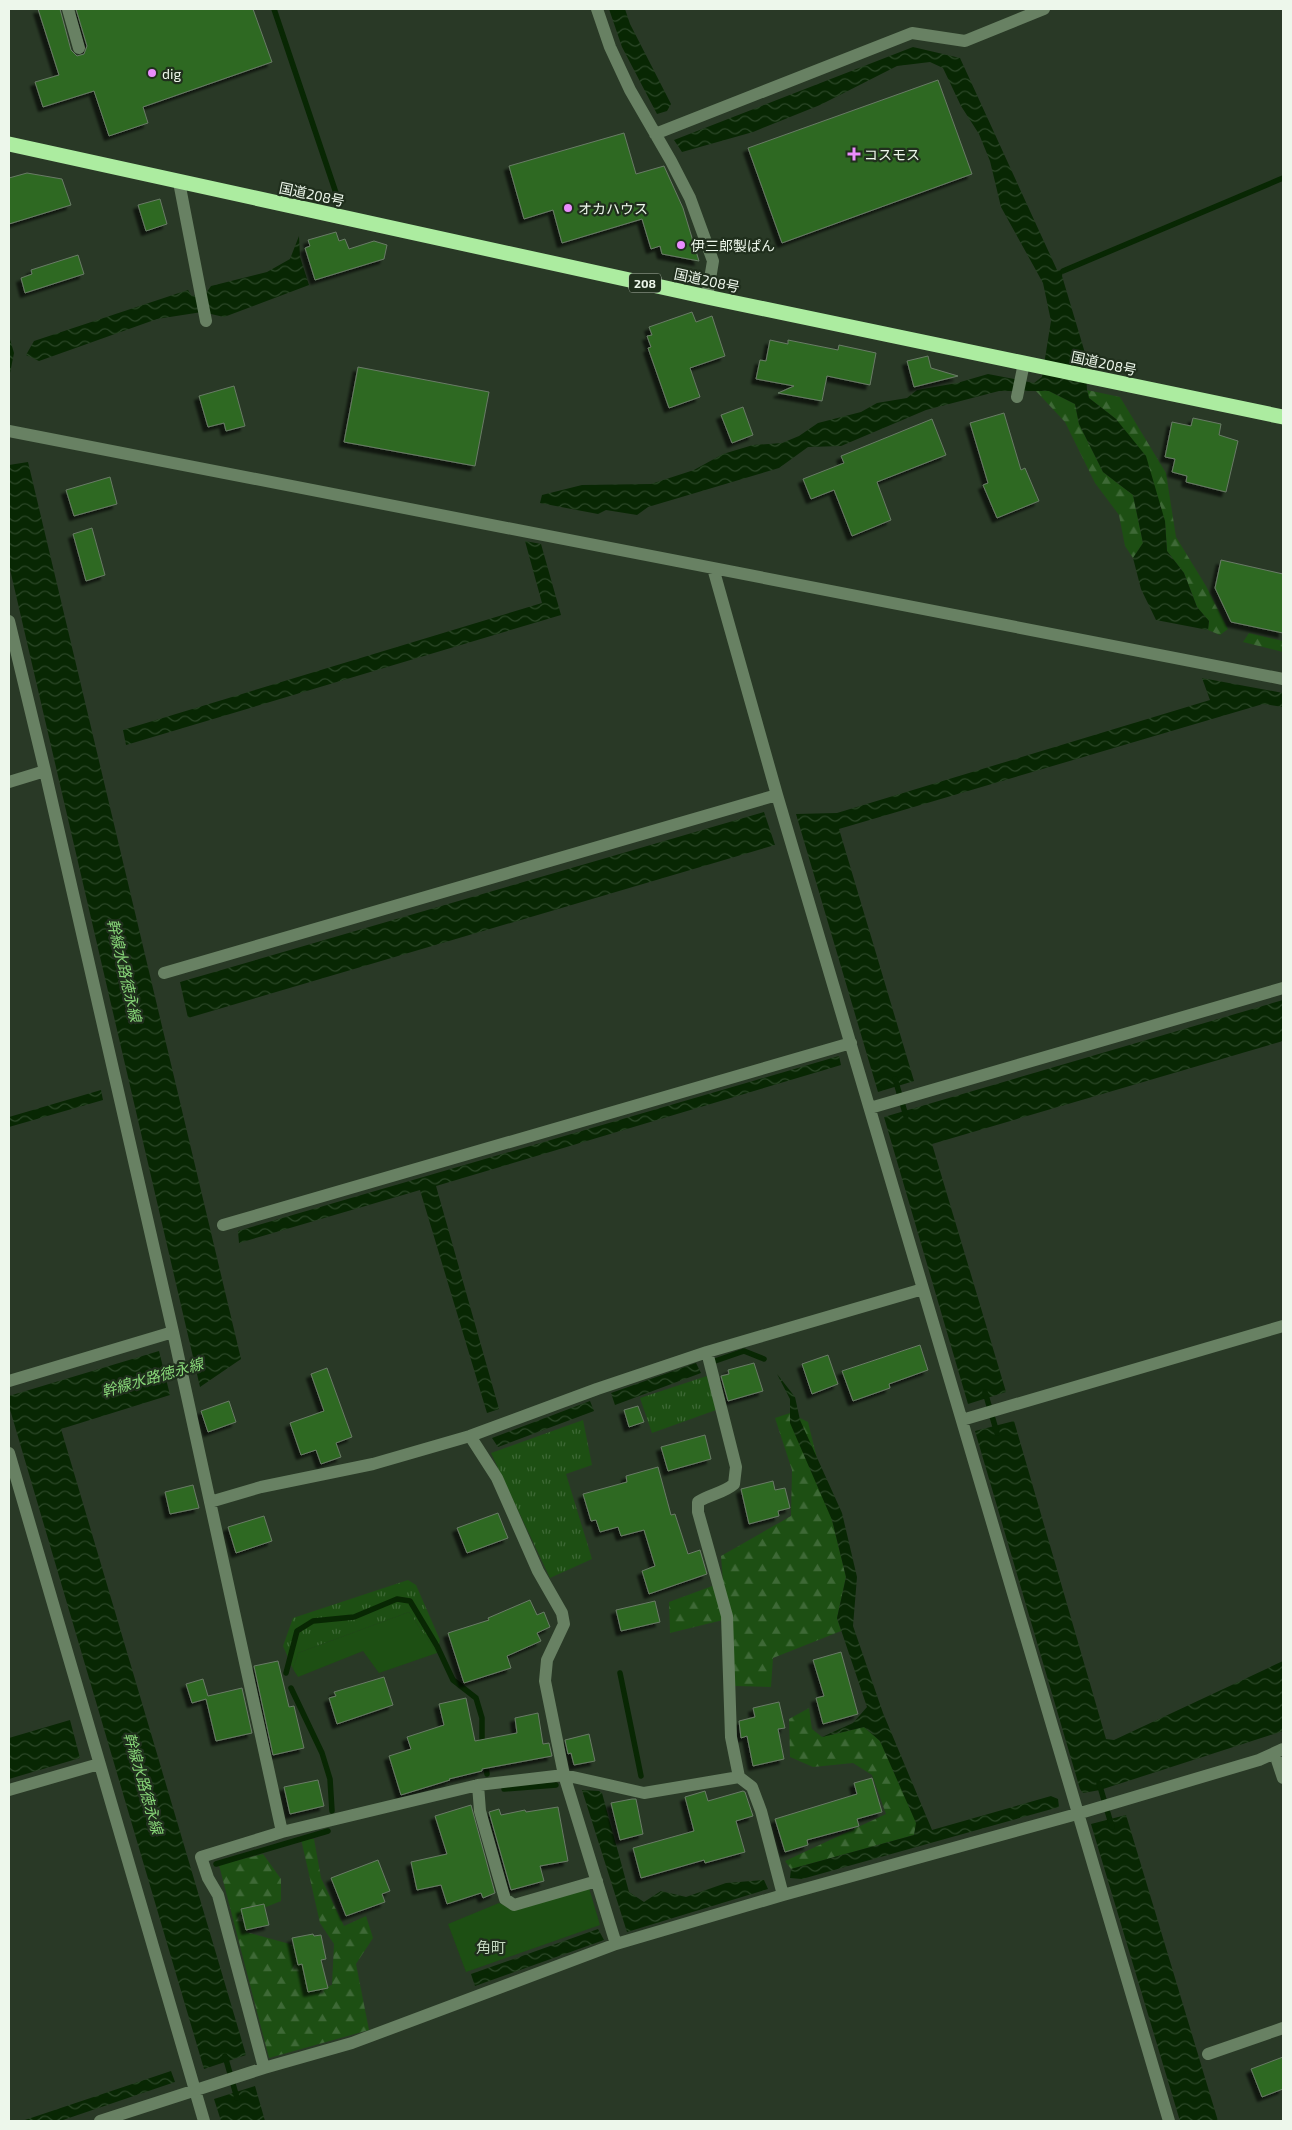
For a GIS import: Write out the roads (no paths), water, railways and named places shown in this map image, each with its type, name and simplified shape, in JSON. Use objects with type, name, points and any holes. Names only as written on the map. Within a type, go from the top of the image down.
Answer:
[{"type":"highway","name":"国道208号","points":[[9,144],[707,297],[1022,369],[1283,417]]},
{"type":"street","points":[[68,9],[80,48]]},
{"type":"street","points":[[597,9],[610,47],[630,90],[690,198],[713,261],[707,297]]},
{"type":"street","points":[[655,134],[912,33],[965,40],[1044,9]]},
{"type":"street","points":[[179,182],[198,288],[206,321]]},
{"type":"street","points":[[1017,397],[1022,369]]},
{"type":"street","points":[[9,431],[1283,679]]},
{"type":"street","points":[[713,568],[777,795],[1169,2121]]},
{"type":"street","points":[[9,621],[173,1332],[282,1832]]},
{"type":"street","points":[[9,782],[45,771]]},
{"type":"street","points":[[164,973],[777,795]]},
{"type":"street","points":[[870,1108],[1283,988]]},
{"type":"street","points":[[223,1225],[851,1043]]},
{"type":"street","points":[[210,1502],[261,1487],[374,1464],[470,1436],[597,1389],[707,1352],[923,1289]]},
{"type":"street","points":[[962,1420],[1283,1326]]},
{"type":"street","points":[[9,1381],[173,1332]]},
{"type":"street","points":[[707,1352],[736,1467],[734,1484],[727,1490],[706,1497],[698,1502],[698,1512],[727,1616],[731,1737],[739,1777],[752,1788],[761,1811],[782,1894]]},
{"type":"street","points":[[470,1436],[497,1478],[538,1571],[562,1613],[564,1624],[547,1660],[544,1681],[564,1774],[616,1944]]},
{"type":"street","points":[[10,1460],[204,2121]]},
{"type":"street","points":[[100,2121],[240,2075],[352,2043],[616,1944],[782,1894],[1077,1814],[1279,1751],[1283,1778]]},
{"type":"street","points":[[9,1790],[99,1764]]},
{"type":"street","points":[[264,2068],[218,1895],[208,1878],[201,1857],[282,1832],[478,1785],[564,1774],[644,1793],[739,1777]]},
{"type":"street","points":[[478,1785],[480,1811],[505,1899],[514,1905],[597,1881]]},
{"type":"street","points":[[1208,2054],[1283,2028]]},
{"type":"water","points":[[609,9],[625,9],[630,24],[671,104],[667,111],[657,114],[622,47]]},
{"type":"water","points":[[913,47],[960,58],[1057,270],[1063,271],[1062,276],[1085,353],[1089,398],[1116,419],[1146,456],[1165,521],[1167,551],[1184,573],[1197,607],[1209,621],[1208,630],[1156,620],[1141,589],[1133,558],[1143,543],[1133,495],[1103,472],[1079,424],[1075,404],[1049,391],[999,391],[926,410],[841,446],[808,447],[779,468],[648,507],[637,515],[606,510],[598,514],[540,503],[542,495],[582,485],[651,484],[694,470],[723,454],[753,445],[782,443],[799,436],[818,423],[861,412],[877,403],[907,398],[917,390],[957,383],[988,374],[1034,383],[1042,377],[1051,321],[1043,283],[1001,207],[990,161],[979,134],[961,106],[943,68],[930,62],[897,66],[820,105],[753,132],[682,152],[674,140]]},
{"type":"water","points":[[299,236],[300,257],[309,285],[224,317],[202,312],[157,319],[39,361],[26,355],[34,341],[188,290],[192,296],[206,293],[211,286],[267,272],[290,259]]},
{"type":"water","points":[[9,336],[14,353],[9,378]]},
{"type":"water","points":[[28,462],[241,1359],[200,1387],[9,565],[9,465]]},
{"type":"water","points":[[525,541],[541,544],[561,615],[126,745],[123,730],[542,603]]},
{"type":"water","points":[[1202,678],[1283,693],[1283,707],[1263,704],[839,829],[914,1081],[878,1092],[796,814],[837,813],[1210,700]]},
{"type":"water","points":[[764,812],[775,845],[188,1018],[180,982]]},
{"type":"water","points":[[1283,1000],[1283,1041],[932,1144],[1006,1392],[968,1404],[884,1117]]},
{"type":"water","points":[[839,1056],[841,1065],[436,1186],[499,1409],[487,1413],[420,1190],[239,1243],[238,1231]]},
{"type":"water","points":[[101,1090],[103,1100],[9,1127],[9,1117]]},
{"type":"water","points":[[159,1351],[170,1395],[61,1429],[246,2055],[204,2069],[9,1406],[9,1396]]},
{"type":"water","points":[[696,1363],[701,1373],[615,1405],[611,1393]]},
{"type":"water","points":[[777,1374],[795,1397],[800,1420],[842,1513],[857,1577],[853,1626],[883,1713],[932,1830],[1051,1796],[1058,1799],[1059,1807],[802,1879],[790,1878],[791,1869],[914,1835],[916,1823],[880,1741],[864,1727],[822,1737],[853,1723],[867,1707],[837,1618],[846,1577],[832,1520],[790,1423],[790,1399]]},
{"type":"water","points":[[590,1401],[594,1411],[498,1447],[492,1438]]},
{"type":"water","points":[[1014,1421],[1106,1739],[1114,1740],[1283,1661],[1283,1731],[1100,1790],[1083,1793],[1080,1789],[975,1431]]},
{"type":"water","points":[[70,1720],[80,1758],[9,1779],[9,1738]]},
{"type":"water","points":[[582,1790],[599,1791],[602,1793],[629,1892],[644,1902],[661,1891],[686,1897],[726,1883],[764,1880],[768,1889],[627,1932]]},
{"type":"water","points":[[1126,1815],[1218,2121],[1180,2121],[1091,1824]]},
{"type":"water","points":[[598,1929],[604,1940],[475,1986],[471,1974]]},
{"type":"water","points":[[171,2071],[175,2082],[60,2121],[22,2121]]},
{"type":"water","points":[[255,2086],[265,2121],[221,2121],[214,2099]]},
{"type":"waterway","points":[[274,9],[337,196]]},
{"type":"waterway","points":[[1063,271],[1283,178]]},
{"type":"waterway","points":[[895,1079],[906,1116]]},
{"type":"waterway","points":[[715,1361],[744,1351],[764,1359]]},
{"type":"waterway","name":"幹線水路徳永線","points":[[159,1375],[200,1363]]},
{"type":"waterway","points":[[985,1392],[997,1433]]},
{"type":"waterway","points":[[286,1673],[297,1631],[313,1621],[354,1617],[397,1599],[410,1601],[437,1646],[453,1680],[476,1698],[482,1718],[482,1747]]},
{"type":"waterway","points":[[620,1673],[641,1776]]},
{"type":"waterway","points":[[291,1688],[322,1753],[330,1779],[332,1811]]},
{"type":"waterway","points":[[485,1761],[487,1774]]},
{"type":"waterway","points":[[1099,1783],[1112,1827]]},
{"type":"waterway","points":[[504,1789],[556,1785]]},
{"type":"waterway","points":[[216,1864],[328,1831]]},
{"type":"waterway","name":"幹線水路徳永線","points":[[225,2056],[237,2098]]},
{"type":"place","name":"dig","points":[[152,73]]},
{"type":"place","name":"コスモス","points":[[854,154]]},
{"type":"place","name":"オカハウス","points":[[568,208]]},
{"type":"place","name":"伊三郎製ぱん","points":[[681,245]]},
{"type":"district","name":"角町","points":[[491,1947]]}]
